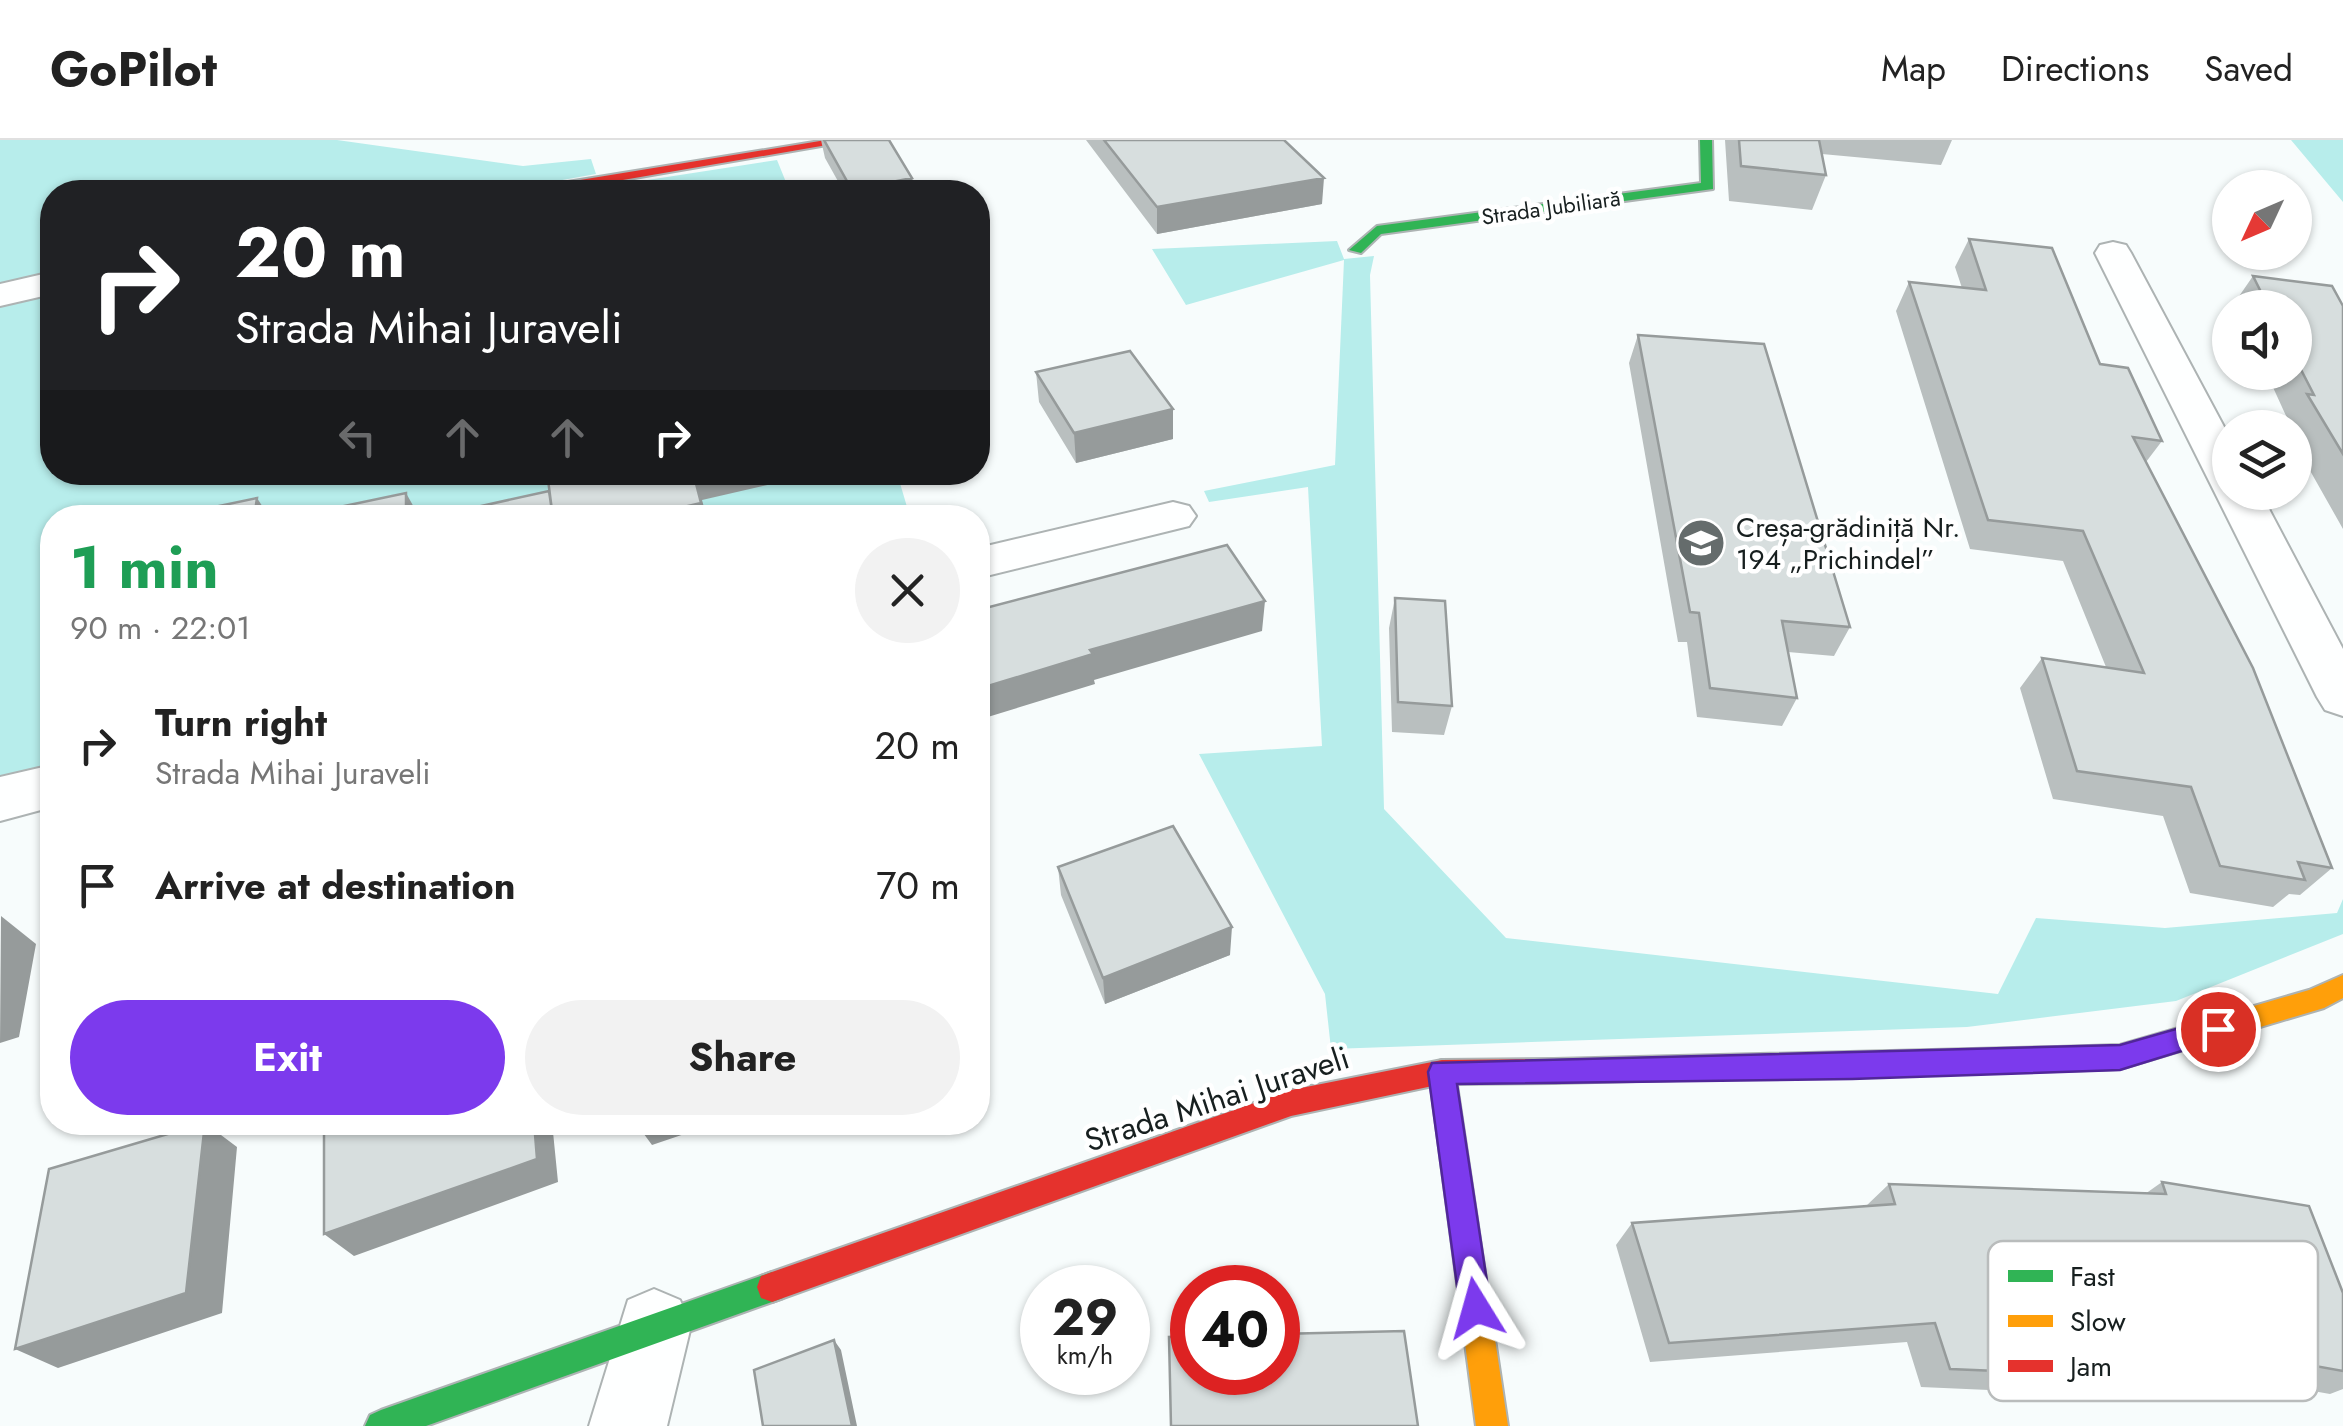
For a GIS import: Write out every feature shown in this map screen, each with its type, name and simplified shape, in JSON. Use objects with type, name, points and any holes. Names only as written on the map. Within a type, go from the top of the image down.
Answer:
[{"type":"street","points":[[605,180],[850,140]]},
{"type":"street","name":"Strada Jubiliară","points":[[1356,250],[1377,230],[1708,186],[1706,140]]},
{"type":"street","points":[[2113,252],[2212,444]]},
{"type":"street","points":[[0,296],[40,286]]},
{"type":"street","points":[[2246,510],[2343,697]]},
{"type":"street","points":[[990,560],[1173,516]]},
{"type":"street","points":[[0,799],[40,789]]},
{"type":"street","name":"Strada Mihai Juraveli","points":[[380,1426],[1291,1103],[1442,1072],[1852,1067],[2120,1058],[2315,1000],[2343,986]]},
{"type":"street","points":[[1442,1072],[1492,1426]]},
{"type":"street","points":[[628,1426],[654,1326]]},
{"type":"shaded area","points":[[0,140],[337,140],[523,166],[591,159],[596,174],[563,180],[40,180],[40,279],[0,287]]},
{"type":"shaded area","points":[[2291,140],[2343,140],[2343,202]]},
{"type":"shaded area","points":[[777,160],[785,180],[648,180]]},
{"type":"shaded area","points":[[1337,241],[1344,259],[1374,256],[1370,275],[1384,809],[1506,938],[1998,994],[2036,918],[2165,928],[2337,913],[2343,899],[2343,934],[2176,1001],[1967,1027],[1331,1049],[1325,994],[1199,754],[1322,746],[1308,487],[1209,502],[1204,491],[1335,465],[1344,260],[1186,305],[1152,249]]},
{"type":"shaded area","points":[[40,293],[40,485],[901,485],[906,505],[40,505],[40,773],[0,782],[0,301]]},
{"type":"building","points":[[824,140],[889,140],[912,178],[902,180],[846,180]]},
{"type":"building","points":[[1104,140],[1284,140],[1324,178],[1157,207]]},
{"type":"building","points":[[1739,140],[1819,140],[1826,175],[1741,166]]},
{"type":"building","points":[[1969,239],[2052,248],[2100,364],[2128,368],[2162,441],[2133,437],[2253,668],[2332,868],[2298,862],[2305,880],[2220,866],[2191,787],[2077,771],[2042,658],[2144,673],[2083,531],[1988,520],[1909,282],[1986,290]]},
{"type":"building","points":[[2253,276],[2332,286],[2343,306],[2343,454],[2307,394],[2314,395],[2312,290],[2260,290]]},
{"type":"building","points":[[1638,335],[1764,344],[1850,627],[1782,621],[1797,698],[1710,688],[1699,613],[1690,612]]},
{"type":"building","points":[[1130,351],[1173,409],[1074,433],[1036,372]]},
{"type":"building","points":[[549,485],[696,485],[701,503],[692,505],[551,505]]},
{"type":"building","points":[[549,491],[551,505],[486,505]]},
{"type":"building","points":[[406,493],[406,505],[349,505]]},
{"type":"building","points":[[257,498],[256,505],[224,505]]},
{"type":"building","points":[[1227,545],[1265,601],[1090,650],[1093,654],[990,685],[990,607]]},
{"type":"building","points":[[1395,598],[1445,601],[1452,706],[1398,702]]},
{"type":"building","points":[[1173,826],[1232,927],[1103,978],[1058,867]]},
{"type":"building","points":[[164,1135],[204,1135],[186,1293],[15,1349],[49,1169]]},
{"type":"building","points":[[324,1135],[535,1135],[537,1159],[324,1234]]},
{"type":"building","points":[[2162,1182],[2309,1206],[2343,1293],[2343,1371],[2318,1366],[2318,1241],[1988,1241],[1988,1371],[1950,1369],[1935,1323],[1669,1343],[1632,1223],[1895,1204],[1889,1184],[2166,1194]]},
{"type":"building","points":[[1404,1331],[1418,1426],[1171,1426],[1170,1395],[1300,1395],[1300,1333]]},
{"type":"building","points":[[834,1340],[852,1426],[763,1426],[754,1370]]},
{"type":"traffic: fast","points":[[1356,250],[1377,230],[1708,186],[1706,140]]},
{"type":"traffic: fast","points":[[1554,1071],[2057,1059]]},
{"type":"traffic: fast","points":[[381,1426],[772,1287]]},
{"type":"traffic: slow","points":[[2057,1059],[2120,1057],[2315,1000],[2343,986]]},
{"type":"traffic: slow","points":[[1442,1072],[1492,1426]]},
{"type":"traffic: jam","points":[[605,180],[850,140]]},
{"type":"traffic: jam","points":[[772,1287],[1291,1103],[1442,1072],[1554,1071]]},
{"type":"place","name":"Creșa-grădiniță Nr. 194 „Prichindel”","points":[[1701,543]]},
{"type":"route","points":[[1476,1308],[1442,1072],[1852,1067],[2120,1058],[2218,1029]]}]
